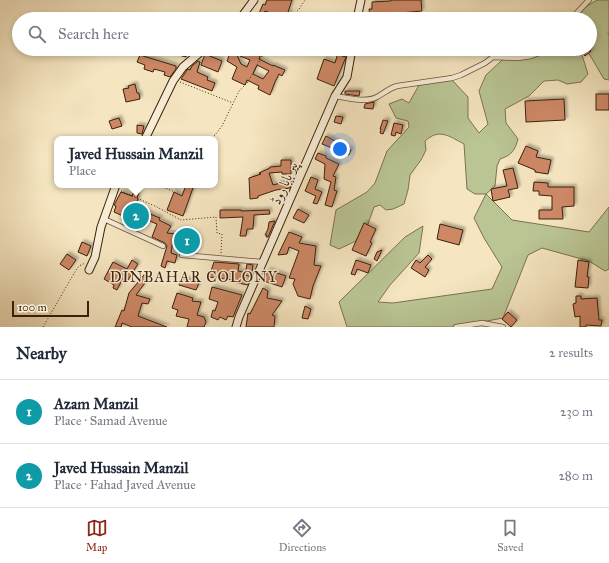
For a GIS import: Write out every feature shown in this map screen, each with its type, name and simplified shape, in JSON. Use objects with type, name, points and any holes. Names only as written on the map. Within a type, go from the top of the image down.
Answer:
[{"type":"main road","points":[[245,12],[254,0]]},
{"type":"main road","points":[[358,12],[361,0]]},
{"type":"main road","points":[[146,136],[174,80],[183,67],[196,56]]},
{"type":"main road","name":"پیر بابا روڈ","points":[[236,327],[335,96],[347,77],[351,56]]},
{"type":"main road","points":[[89,270],[114,188]]},
{"type":"street","points":[[578,12],[589,0]]},
{"type":"street","points":[[335,96],[354,99],[376,98],[390,88],[397,86],[452,78],[461,75],[485,63],[493,57],[518,58],[531,56]]},
{"type":"street","points":[[104,219],[163,246]]},
{"type":"street","points":[[182,255],[263,262]]},
{"type":"street","points":[[456,327],[482,323],[503,327]]},
{"type":"path","points":[[296,12],[305,0]]},
{"type":"path","points":[[214,136],[222,126],[239,91],[248,82],[262,56]]},
{"type":"path","points":[[174,80],[233,103]]},
{"type":"path","points":[[119,188],[181,220],[216,217],[217,233],[221,233],[221,259]]},
{"type":"path","points":[[165,188],[175,192]]},
{"type":"path","points":[[43,327],[79,266],[86,262],[93,261]]},
{"type":"green space","points":[[597,0],[609,0],[609,80],[604,79],[590,56],[597,56],[597,12],[575,12]]},
{"type":"green space","points":[[506,56],[582,56],[588,74],[581,82],[567,84],[558,80],[544,81],[529,96],[505,109],[506,123],[518,139],[512,152],[500,159],[497,166],[495,186],[486,194],[475,194],[467,189],[464,144],[449,136],[440,134],[435,135],[425,141],[426,150],[410,175],[404,204],[393,209],[386,210],[380,205],[374,207],[364,235],[356,241],[339,249],[330,245],[336,210],[367,192],[375,183],[387,151],[409,127],[408,121],[396,118],[389,104],[402,99],[409,103],[419,85],[452,80],[468,97],[468,118],[479,133],[488,124],[479,91],[486,75]]},
{"type":"green space","points":[[486,194],[512,220],[589,232],[609,207],[609,269],[605,271],[589,261],[542,248],[528,255],[503,318],[455,327],[347,327],[339,302],[405,237],[423,226],[419,253],[390,285],[378,302],[393,303],[492,289],[502,267],[484,238],[474,218]]},
{"type":"building","points":[[267,0],[292,0],[288,12],[260,12],[263,4],[265,5]]},
{"type":"building","points":[[421,0],[422,11],[369,12],[369,9],[372,9],[372,2]]},
{"type":"building","points":[[140,56],[143,56],[176,66],[176,69],[170,77],[164,75],[165,72],[154,69],[153,72],[144,69],[145,65],[137,62]]},
{"type":"building","points":[[204,56],[210,56],[222,61],[218,72],[201,65]]},
{"type":"building","points":[[229,56],[237,56],[241,64],[247,67],[250,60],[240,56],[260,56],[259,59],[285,70],[282,76],[279,74],[270,95],[258,89],[259,86],[247,80],[245,85],[232,79],[237,67],[227,61]],"holes":[[[257,65],[269,71],[263,79],[253,74]]]},
{"type":"building","points":[[337,56],[346,57],[334,86],[317,79],[324,59],[335,63]]},
{"type":"building","points":[[198,61],[200,62],[197,72],[208,77],[207,80],[215,83],[212,91],[181,79],[187,70],[190,70]]},
{"type":"building","points":[[135,84],[140,99],[126,102],[123,89],[129,88],[128,86]]},
{"type":"building","points":[[345,91],[360,91],[359,96],[345,94]]},
{"type":"building","points":[[596,94],[609,94],[609,110],[596,110]]},
{"type":"building","points":[[564,99],[565,120],[526,122],[525,101]]},
{"type":"building","points":[[374,102],[373,109],[364,108],[365,104]]},
{"type":"building","points":[[336,116],[343,117],[341,124],[334,122]]},
{"type":"building","points":[[119,118],[122,126],[112,129],[109,121]]},
{"type":"building","points":[[383,120],[388,121],[383,134],[380,133],[380,129]]},
{"type":"building","points":[[394,123],[403,125],[401,134],[396,132],[395,136],[391,135]]},
{"type":"building","points":[[137,125],[144,126],[142,134],[137,133]]},
{"type":"building","points":[[326,136],[351,150],[349,155],[322,144]]},
{"type":"building","points":[[526,146],[538,151],[536,157],[551,160],[548,174],[535,172],[535,170],[518,163]]},
{"type":"building","points":[[318,153],[339,164],[333,176],[336,177],[334,190],[337,191],[332,207],[325,205],[331,182],[324,179],[325,164],[315,159]]},
{"type":"building","points":[[281,160],[291,160],[291,174],[282,174],[282,172],[269,173],[273,185],[292,180],[290,188],[276,190],[258,196],[258,198],[250,199],[249,178],[261,174],[259,173],[270,167],[281,166]]},
{"type":"building","points":[[513,168],[518,188],[508,190],[510,197],[493,201],[491,189],[507,186],[503,170]]},
{"type":"building","points":[[311,177],[318,180],[315,189],[322,192],[317,204],[313,203],[316,196],[305,191]]},
{"type":"building","points":[[534,182],[548,183],[548,187],[574,187],[574,206],[562,207],[563,219],[539,219],[539,210],[552,210],[552,196],[539,195],[539,191],[533,191]]},
{"type":"building","points":[[136,188],[141,188],[135,208],[160,218],[159,220],[171,226],[167,233],[193,236],[188,252],[182,251],[183,241],[173,240],[171,253],[177,255],[175,263],[167,261],[165,268],[161,266],[167,246],[165,243],[152,237],[157,224],[147,220],[143,229],[139,227],[141,223],[132,220],[130,223],[122,220],[123,216],[114,212],[116,206],[114,205],[121,192],[132,196]]},
{"type":"building","points":[[185,188],[193,188],[183,216],[167,210],[174,192],[182,196]]},
{"type":"building","points":[[298,209],[309,215],[304,223],[293,218]]},
{"type":"building","points":[[220,210],[269,210],[270,214],[254,215],[253,229],[247,229],[246,236],[240,236],[243,217],[220,218]]},
{"type":"building","points":[[275,221],[268,237],[266,237],[267,235],[265,235],[269,222]]},
{"type":"building","points":[[364,223],[376,229],[366,256],[352,250]]},
{"type":"building","points":[[440,224],[463,230],[459,245],[437,239]]},
{"type":"building","points":[[289,232],[302,237],[299,243],[316,246],[314,265],[321,266],[313,286],[310,299],[298,296],[293,284],[295,279],[289,278],[299,251],[289,247],[287,254],[278,255]]},
{"type":"building","points":[[82,242],[91,246],[87,256],[78,252]]},
{"type":"building","points":[[382,250],[377,261],[374,259],[377,252]]},
{"type":"building","points":[[67,254],[76,260],[69,270],[60,264]]},
{"type":"building","points":[[428,255],[432,259],[425,267],[429,270],[425,277],[411,268],[416,260],[420,263]]},
{"type":"building","points":[[132,260],[138,264],[126,283],[122,280],[117,290],[113,288],[114,285],[104,279],[113,262],[127,269]]},
{"type":"building","points":[[356,260],[371,265],[368,273],[357,269],[355,275],[351,274]]},
{"type":"building","points":[[578,260],[589,262],[587,277],[589,277],[588,288],[575,287]]},
{"type":"building","points":[[214,262],[239,264],[238,271],[243,272],[241,278],[249,282],[248,285],[233,282],[234,280],[209,277]]},
{"type":"building","points":[[247,264],[253,265],[251,277],[245,275]]},
{"type":"building","points":[[268,270],[286,276],[282,287],[264,281]]},
{"type":"building","points":[[144,275],[148,279],[136,295],[150,299],[148,304],[142,303],[138,316],[167,327],[132,327],[122,323],[121,327],[115,327],[122,310],[124,311],[129,293]]},
{"type":"building","points":[[181,278],[199,283],[196,290],[179,285]]},
{"type":"building","points":[[212,287],[242,295],[233,317],[228,316],[226,320],[220,317],[218,320],[211,317],[218,302],[209,299]]},
{"type":"building","points":[[263,288],[268,291],[267,298],[282,301],[272,315],[275,316],[274,327],[246,327],[248,313],[250,314]]},
{"type":"building","points":[[177,293],[193,298],[192,301],[201,302],[197,315],[204,317],[206,322],[204,327],[187,327],[189,319],[176,316],[178,310],[172,308]]},
{"type":"building","points":[[576,296],[581,296],[581,299],[597,298],[599,320],[602,320],[601,326],[586,325],[586,327],[580,327],[580,316],[575,317],[573,304],[576,303]]},
{"type":"building","points":[[305,306],[311,309],[308,319],[302,318]]},
{"type":"building","points":[[508,312],[517,320],[511,327],[502,319]]},
{"type":"place","name":"Javed Hussain Manzil","points":[[136,216]]},
{"type":"place","name":"Azam Manzil","points":[[187,241]]},
{"type":"district","name":"DINBAHAR COLONY","points":[[194,277]]}]
